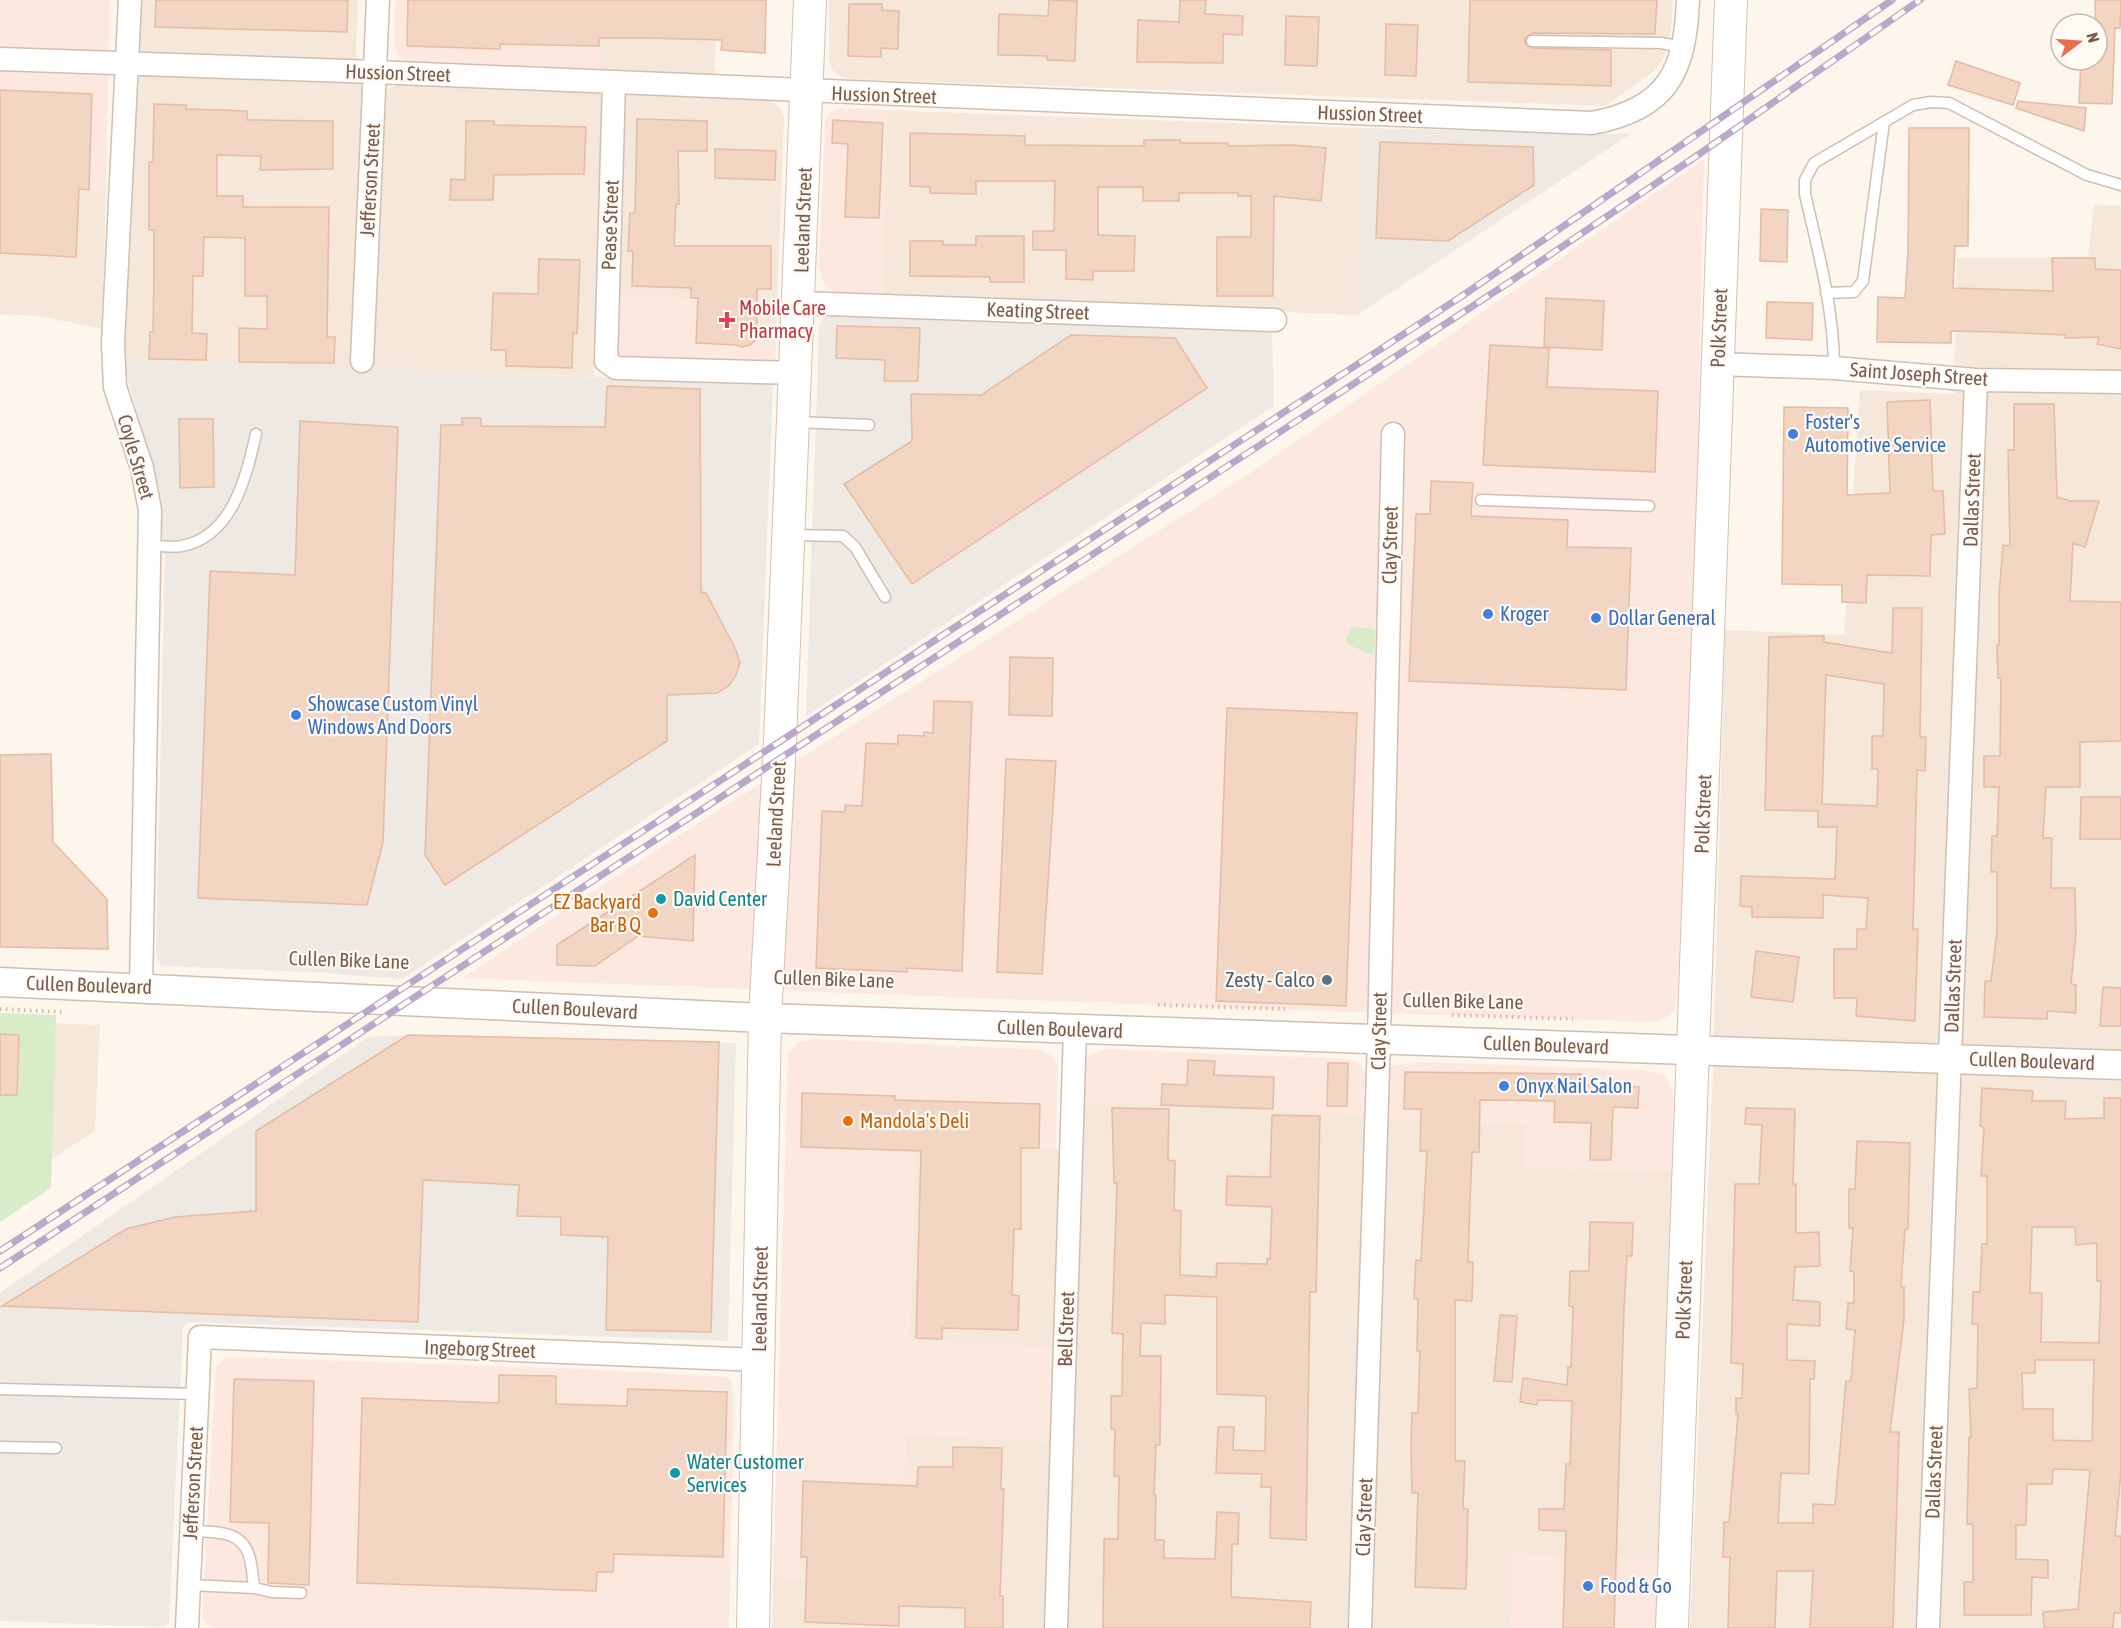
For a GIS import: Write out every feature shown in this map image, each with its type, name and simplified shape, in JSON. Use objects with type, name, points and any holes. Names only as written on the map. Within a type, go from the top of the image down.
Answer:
[{"type":"main road","name":"Leeland Street","points":[[753,1628],[765,1018],[800,303],[810,0]]},
{"type":"main road","name":"Polk Street","points":[[1672,1628],[1731,0]]},
{"type":"street","name":"Coyle Street","points":[[130,0],[113,344],[115,387],[142,468],[150,510],[141,987]]},
{"type":"street","name":"Jefferson Street","points":[[362,361],[378,0]]},
{"type":"street","name":"Hussion Street","points":[[0,59],[375,72],[807,92],[1592,123],[1623,117],[1653,100],[1678,68],[1687,35],[1688,0]]},
{"type":"street","name":"Pease Street","points":[[614,83],[606,361],[616,368],[795,373]]},
{"type":"street","name":"Keating Street","points":[[800,303],[1275,320]]},
{"type":"street","name":"Saint Joseph Street","points":[[1718,364],[1834,368],[1976,380],[2121,382]]},
{"type":"street","name":"Dallas Street","points":[[1928,1628],[1976,380]]},
{"type":"street","name":"Clay Street","points":[[1360,1628],[1379,1039],[1393,434]]},
{"type":"street","name":"Cullen Boulevard","points":[[0,982],[765,1018],[2121,1065]]},
{"type":"street","name":"Bell Street","points":[[1056,1628],[1075,1030]]},
{"type":"street","name":"Jefferson Street","points":[[187,1628],[200,1337]]},
{"type":"street","name":"Ingeborg Street","points":[[200,1337],[759,1360]]},
{"type":"lane","points":[[1532,41],[1661,43],[1683,47]]},
{"type":"lane","points":[[1834,368],[1834,340],[1826,292],[1805,194],[1805,180],[1814,163],[1913,105],[1949,103],[2087,175],[2121,185]]},
{"type":"lane","points":[[1826,292],[1854,292],[1863,281],[1884,122]]},
{"type":"lane","points":[[793,422],[869,425]]},
{"type":"lane","points":[[149,545],[180,547],[209,534],[228,515],[245,479],[256,434]]},
{"type":"lane","points":[[1481,500],[1649,506]]},
{"type":"lane","points":[[789,534],[843,536],[855,548],[885,597]]},
{"type":"lane","points":[[0,1389],[198,1395]]},
{"type":"lane","points":[[0,1447],[56,1448]]},
{"type":"lane","points":[[191,1531],[224,1532],[244,1543],[250,1554],[255,1588]]},
{"type":"lane","points":[[189,1585],[302,1593]]},
{"type":"path","points":[[1151,1004],[1289,1009]]},
{"type":"path","name":"Cullen Bike Lane","points":[[1451,1015],[1579,1019]]},
{"type":"shaded area","points":[[0,0],[110,0],[106,192],[0,186]]},
{"type":"shaded area","points":[[134,0],[358,0],[356,52],[363,92],[355,366],[123,362]]},
{"type":"shaded area","points":[[395,0],[600,0],[600,72],[410,66],[397,54],[394,42]]},
{"type":"shaded area","points":[[600,0],[716,0],[715,76],[600,72]]},
{"type":"shaded area","points":[[829,0],[1673,0],[1671,30],[1665,56],[1652,73],[1605,106],[853,79],[839,76],[833,71],[829,61]]},
{"type":"shaded area","points":[[397,85],[768,100],[780,107],[784,118],[777,303],[596,295],[594,376],[417,374],[417,367],[372,366],[382,91]]},
{"type":"shaded area","points":[[839,108],[887,110],[882,296],[836,294],[823,282],[819,266],[825,120],[830,113]]},
{"type":"shaded area","points":[[887,110],[1362,128],[1357,315],[882,296]]},
{"type":"shaded area","points":[[1362,128],[1631,134],[1357,315]]},
{"type":"shaded area","points":[[1704,159],[1697,480],[1678,991],[1675,1008],[1667,1018],[1656,1022],[462,978],[678,836],[1255,470]]},
{"type":"shaded area","points":[[0,186],[106,192],[102,329],[39,316],[0,314]]},
{"type":"shaded area","points":[[2094,205],[2121,206],[2121,1628],[1690,1628],[1713,1068],[1725,630],[1844,635],[1860,390],[1954,394],[1957,258],[2088,257]]},
{"type":"shaded area","points":[[613,296],[777,303],[776,361],[771,363],[619,357],[616,353]]},
{"type":"shaded area","points":[[836,313],[1272,327],[1274,406],[806,716],[819,327],[823,318]]},
{"type":"shaded area","points":[[123,362],[417,366],[417,374],[765,379],[773,383],[759,744],[402,979],[310,972],[162,966],[158,961],[156,950],[165,554],[153,471]]},
{"type":"shaded area","points":[[0,1021],[100,1025],[95,1131],[0,1192]]},
{"type":"shaded area","points":[[408,1035],[736,1043],[728,1341],[187,1322],[183,1327],[169,1623],[164,1627],[0,1621],[0,1293],[368,1037]]},
{"type":"shaded area","points":[[815,1039],[1042,1050],[1051,1055],[1058,1066],[1056,1149],[916,1145],[909,1341],[1051,1347],[1049,1442],[906,1435],[902,1580],[773,1577],[788,1052],[799,1042]]},
{"type":"shaded area","points":[[1105,1049],[1350,1059],[1360,1064],[1365,1072],[1363,1114],[1214,1106],[1082,1103],[1083,1066],[1090,1055]]},
{"type":"shaded area","points":[[1420,1062],[1641,1070],[1664,1075],[1673,1097],[1672,1172],[1525,1167],[1526,1124],[1384,1118],[1387,1072],[1392,1066]]},
{"type":"shaded area","points":[[1082,1103],[1214,1106],[1363,1114],[1384,1118],[1527,1124],[1525,1167],[1672,1172],[1658,1561],[1514,1554],[1511,1628],[772,1628],[773,1577],[901,1579],[906,1435],[1049,1441],[1051,1348],[909,1341],[916,1145],[1079,1150]]},
{"type":"shaded area","points":[[226,1357],[582,1369],[727,1377],[731,1381],[734,1396],[729,1628],[215,1628],[202,1618],[216,1367]]},
{"type":"shaded area","points":[[1514,1554],[1658,1561],[1656,1628],[1511,1628]]},
{"type":"green space","points":[[1353,627],[1375,629],[1374,656],[1347,644],[1346,637]]},
{"type":"green space","points":[[0,1013],[56,1015],[51,1188],[0,1222]]},
{"type":"building","points":[[156,0],[348,0],[347,32],[155,27]]},
{"type":"building","points":[[408,0],[766,0],[765,53],[721,50],[722,40],[647,38],[599,38],[599,46],[500,44],[500,49],[407,46]]},
{"type":"building","points":[[1049,0],[1077,1],[1075,61],[1047,60],[1047,56],[998,55],[999,14],[1048,16]]},
{"type":"building","points":[[1180,0],[1206,0],[1205,14],[1243,16],[1242,35],[1223,34],[1223,63],[1137,62],[1138,20],[1179,22]]},
{"type":"building","points":[[1470,0],[1657,0],[1655,34],[1532,33],[1525,38],[1525,44],[1531,48],[1611,50],[1611,86],[1468,82]]},
{"type":"building","points":[[2095,0],[2121,0],[2120,28],[2115,28],[2112,104],[2079,103],[2080,72],[2109,72],[2109,12],[2095,12]]},
{"type":"building","points":[[849,4],[882,4],[882,10],[899,11],[898,49],[881,48],[881,57],[848,56]]},
{"type":"building","points":[[1286,16],[1319,17],[1317,66],[1285,65]]},
{"type":"building","points":[[1386,24],[1418,25],[1416,76],[1385,75]]},
{"type":"building","points":[[1956,61],[2020,83],[2013,105],[1948,85]]},
{"type":"building","points":[[0,90],[92,94],[89,190],[79,189],[76,257],[0,253]]},
{"type":"building","points":[[2018,101],[2086,108],[2084,131],[2016,108]]},
{"type":"building","points":[[154,104],[186,105],[186,109],[247,111],[247,120],[333,121],[333,169],[260,170],[261,156],[217,155],[217,196],[243,196],[243,207],[329,207],[327,337],[335,337],[334,363],[239,362],[239,328],[267,329],[267,296],[245,296],[245,238],[204,237],[203,276],[193,276],[192,333],[207,334],[206,360],[149,359],[150,332],[153,332],[154,230],[149,230],[149,162],[153,162]]},
{"type":"building","points":[[637,119],[707,121],[707,151],[678,151],[679,204],[676,204],[674,246],[771,246],[771,289],[757,289],[757,339],[750,345],[742,347],[696,343],[698,298],[691,298],[691,288],[632,286],[633,251],[628,251],[630,213],[635,213]]},
{"type":"building","points":[[833,120],[883,123],[879,218],[845,217],[848,144],[832,143]]},
{"type":"building","points":[[466,121],[494,121],[494,125],[586,127],[584,174],[494,175],[493,200],[450,200],[451,179],[465,180]]},
{"type":"building","points":[[1909,128],[1969,128],[1968,246],[1955,246],[1953,288],[2053,291],[2052,258],[2095,258],[2095,269],[2121,270],[2121,349],[2097,344],[2099,337],[2065,338],[2065,335],[1999,332],[1951,331],[1951,343],[1877,342],[1878,297],[1905,298],[1908,252]]},
{"type":"building","points":[[910,133],[1025,136],[1025,145],[1144,146],[1144,140],[1180,140],[1180,143],[1228,143],[1228,146],[1292,145],[1326,148],[1321,201],[1274,196],[1273,296],[1217,296],[1217,237],[1251,237],[1251,196],[1238,196],[1238,193],[1179,193],[1179,201],[1143,201],[1143,187],[1098,187],[1098,235],[1135,236],[1134,271],[1093,271],[1093,280],[1066,279],[1066,250],[1033,250],[1033,231],[1054,231],[1055,181],[976,181],[976,194],[930,193],[930,187],[910,186]]},
{"type":"building","points":[[1380,142],[1533,147],[1534,185],[1448,241],[1376,238]]},
{"type":"building","points":[[715,149],[776,151],[775,180],[715,178]]},
{"type":"building","points":[[1761,209],[1788,210],[1787,262],[1760,261]]},
{"type":"building","points":[[976,236],[1024,236],[1024,282],[990,282],[990,277],[910,276],[910,241],[943,241],[943,245],[976,245]]},
{"type":"building","points":[[539,259],[580,260],[577,334],[573,333],[572,368],[506,366],[506,350],[491,350],[493,293],[538,294]]},
{"type":"building","points":[[1546,298],[1604,301],[1602,350],[1544,347]]},
{"type":"building","points":[[1767,302],[1813,303],[1812,340],[1766,338]]},
{"type":"building","points":[[837,326],[920,328],[918,381],[884,381],[885,360],[836,358]]},
{"type":"building","points":[[1071,335],[1175,338],[1207,388],[912,584],[844,484],[912,441],[911,394],[981,395]]},
{"type":"building","points":[[1490,345],[1549,348],[1547,387],[1658,391],[1655,472],[1483,465]]},
{"type":"building","points":[[607,386],[700,389],[701,592],[706,593],[736,650],[740,663],[729,686],[717,693],[667,695],[667,741],[445,885],[425,855],[441,425],[462,425],[462,418],[481,418],[481,426],[605,427]]},
{"type":"building","points":[[1930,400],[1933,491],[1943,491],[1945,534],[1931,535],[1930,576],[1867,575],[1866,603],[1842,602],[1842,585],[1782,584],[1784,407],[1848,408],[1847,495],[1890,493],[1887,402]]},
{"type":"building","points":[[2014,404],[2054,404],[2057,497],[2070,501],[2099,501],[2085,547],[2073,543],[2070,601],[2121,602],[2121,741],[2080,742],[2080,787],[2046,787],[2043,838],[2052,838],[2051,888],[2075,888],[2076,933],[2071,984],[2076,985],[2076,1013],[2047,1011],[2047,1019],[1984,1017],[1985,981],[1991,981],[1997,931],[1997,872],[1991,872],[1992,836],[1997,836],[1999,787],[1984,787],[1984,756],[2000,756],[2001,678],[1998,678],[1997,645],[1999,645],[1999,595],[2003,545],[2010,546],[2008,450],[2014,450]]},
{"type":"building","points":[[179,419],[213,419],[214,487],[180,488]]},
{"type":"building","name":"Showcase Custom Vinyl Windows And Doors","points":[[300,421],[398,427],[383,842],[367,905],[198,898],[210,571],[295,575]]},
{"type":"building","name":"Kroger","points":[[1431,481],[1473,483],[1471,516],[1568,520],[1567,547],[1631,548],[1626,690],[1409,681],[1416,514],[1430,514]]},
{"type":"building","points":[[1893,608],[1922,608],[1920,737],[1926,737],[1925,771],[1917,770],[1913,929],[1918,929],[1915,1021],[1856,1016],[1857,998],[1834,998],[1834,949],[1857,949],[1857,929],[1866,929],[1868,898],[1823,895],[1823,918],[1752,917],[1752,907],[1740,906],[1741,876],[1835,879],[1837,827],[1818,827],[1818,811],[1765,810],[1769,637],[1824,636],[1824,642],[1892,653]],"holes":[[[1826,675],[1884,684],[1883,736],[1872,736],[1872,769],[1878,769],[1877,806],[1822,804]]]},
{"type":"building","points":[[1010,657],[1053,658],[1052,716],[1009,715]]},
{"type":"building","points":[[934,701],[972,702],[962,971],[907,968],[907,972],[816,968],[822,811],[845,812],[845,805],[862,806],[866,743],[898,744],[898,735],[924,736],[924,732],[933,733]]},
{"type":"building","points":[[1227,708],[1357,713],[1346,1006],[1216,1001]]},
{"type":"building","points":[[51,754],[53,842],[107,899],[108,949],[0,947],[0,755]]},
{"type":"building","points":[[1006,759],[1056,761],[1042,974],[997,972]]},
{"type":"building","points":[[2081,797],[2121,797],[2121,839],[2080,839]]},
{"type":"building","name":"David Center","points":[[695,855],[693,941],[638,936],[595,966],[557,965],[557,945]]},
{"type":"building","points":[[1756,951],[1799,957],[1793,1002],[1751,997]]},
{"type":"building","points":[[2103,987],[2121,988],[2121,1026],[2100,1026]]},
{"type":"building","points":[[0,1034],[19,1035],[17,1095],[0,1095]]},
{"type":"building","points":[[408,1035],[719,1042],[711,1332],[606,1330],[608,1237],[561,1235],[561,1217],[517,1216],[519,1185],[423,1180],[418,1322],[2,1306],[126,1229],[175,1217],[256,1211],[256,1131]]},
{"type":"building","points":[[1188,1060],[1215,1061],[1214,1075],[1274,1077],[1273,1109],[1161,1105],[1162,1084],[1187,1085]]},
{"type":"building","points":[[1328,1063],[1348,1063],[1347,1106],[1327,1106]]},
{"type":"building","points":[[1405,1072],[1581,1074],[1580,1085],[1639,1087],[1638,1108],[1613,1107],[1611,1160],[1590,1160],[1591,1123],[1554,1122],[1555,1101],[1480,1100],[1479,1152],[1472,1152],[1470,1200],[1468,1262],[1473,1262],[1472,1301],[1455,1300],[1455,1461],[1465,1461],[1463,1508],[1468,1509],[1466,1589],[1415,1587],[1418,1493],[1412,1493],[1411,1446],[1412,1413],[1418,1413],[1420,1351],[1417,1351],[1418,1299],[1414,1299],[1416,1260],[1421,1261],[1427,1151],[1420,1151],[1421,1109],[1404,1109]]},
{"type":"building","points":[[1982,1088],[2033,1091],[2032,1101],[2066,1101],[2065,1119],[2104,1118],[2104,1098],[2121,1098],[2121,1471],[2115,1536],[2121,1536],[2121,1613],[2114,1613],[2113,1628],[2044,1628],[2043,1612],[2078,1609],[2090,1470],[2053,1469],[2052,1484],[2027,1484],[2026,1525],[2016,1525],[2016,1559],[2048,1560],[2048,1578],[2032,1577],[2031,1615],[1964,1615],[1964,1582],[1973,1582],[1973,1524],[1967,1524],[1969,1437],[1971,1437],[1969,1389],[1977,1388],[1978,1324],[1972,1324],[1973,1292],[1980,1292],[1982,1244],[1987,1244],[1987,1176],[1981,1176],[1984,1127],[1980,1126]],"holes":[[[2032,1227],[2075,1227],[2076,1245],[2097,1243],[2097,1281],[2101,1281],[2099,1343],[2041,1342],[2042,1293],[2030,1293]],[[2035,1360],[2094,1360],[2092,1441],[2053,1440],[2053,1409],[2023,1409],[2022,1373],[2035,1373]]]},
{"type":"building","points":[[802,1093],[895,1096],[895,1100],[1040,1104],[1039,1148],[1021,1148],[1021,1229],[1014,1229],[1012,1295],[1019,1296],[1018,1330],[942,1328],[942,1339],[916,1338],[921,1151],[801,1147]]},
{"type":"building","points":[[1112,1108],[1169,1109],[1168,1160],[1175,1161],[1174,1210],[1181,1211],[1180,1275],[1216,1277],[1217,1263],[1267,1264],[1267,1259],[1270,1259],[1272,1207],[1226,1205],[1227,1176],[1270,1177],[1272,1115],[1320,1116],[1316,1292],[1310,1292],[1306,1540],[1270,1538],[1271,1487],[1261,1487],[1262,1474],[1216,1473],[1218,1427],[1234,1427],[1233,1450],[1265,1451],[1266,1396],[1217,1394],[1217,1297],[1165,1295],[1165,1324],[1141,1323],[1140,1356],[1161,1356],[1160,1445],[1156,1445],[1154,1495],[1156,1495],[1155,1540],[1164,1540],[1164,1558],[1215,1559],[1217,1512],[1239,1513],[1238,1544],[1232,1544],[1231,1597],[1311,1602],[1310,1628],[1103,1628],[1104,1539],[1118,1539],[1119,1476],[1114,1476],[1115,1429],[1111,1429],[1111,1396],[1122,1396],[1123,1334],[1112,1333],[1117,1183],[1114,1183]]},
{"type":"building","points":[[1746,1108],[1795,1109],[1793,1184],[1796,1184],[1796,1233],[1819,1232],[1820,1266],[1795,1267],[1793,1300],[1820,1302],[1820,1326],[1787,1324],[1787,1360],[1815,1361],[1814,1379],[1810,1379],[1809,1474],[1781,1473],[1778,1523],[1813,1523],[1813,1504],[1835,1505],[1846,1381],[1851,1381],[1855,1330],[1846,1329],[1848,1303],[1854,1303],[1854,1272],[1850,1271],[1853,1228],[1849,1228],[1849,1189],[1855,1189],[1857,1141],[1910,1143],[1908,1229],[1905,1229],[1901,1287],[1904,1287],[1904,1319],[1890,1432],[1899,1432],[1893,1628],[1810,1628],[1813,1571],[1777,1571],[1775,1628],[1728,1628],[1730,1557],[1723,1557],[1724,1522],[1729,1522],[1738,1414],[1736,1414],[1736,1398],[1742,1398],[1743,1364],[1731,1363],[1735,1184],[1759,1184],[1762,1125],[1745,1124]]},
{"type":"building","points":[[1590,1222],[1633,1223],[1632,1256],[1627,1256],[1624,1308],[1614,1628],[1563,1628],[1566,1531],[1539,1530],[1539,1509],[1564,1509],[1566,1464],[1570,1464],[1572,1401],[1538,1400],[1537,1405],[1520,1402],[1523,1378],[1567,1385],[1568,1367],[1571,1367],[1573,1307],[1569,1306],[1570,1271],[1589,1271]]},
{"type":"building","points":[[1500,1315],[1517,1316],[1512,1382],[1494,1381]]},
{"type":"building","points":[[499,1375],[556,1376],[556,1404],[627,1406],[628,1389],[727,1392],[723,1557],[614,1554],[613,1572],[597,1572],[596,1591],[357,1583],[362,1398],[499,1403]]},
{"type":"building","points":[[234,1379],[314,1381],[309,1585],[268,1583],[269,1523],[230,1522]]},
{"type":"building","points":[[953,1447],[1002,1448],[1001,1489],[1004,1489],[1000,1596],[1003,1596],[1003,1628],[965,1628],[965,1608],[899,1606],[899,1626],[805,1622],[807,1557],[801,1557],[803,1481],[917,1486],[918,1467],[953,1467]]},
{"type":"railway","points":[[0,1251],[1462,296],[1892,0]]},
{"type":"railway","points":[[0,1268],[1511,281],[1695,157],[1920,0]]},
{"type":"place","name":"Mobile Care Pharmacy","points":[[727,320]]},
{"type":"place","name":"Foster's Automotive Service","points":[[1793,434]]},
{"type":"place","name":"Kroger","points":[[1488,614]]},
{"type":"place","name":"Dollar General","points":[[1596,618]]},
{"type":"place","name":"Showcase Custom Vinyl Windows And Doors","points":[[296,715]]},
{"type":"place","name":"David Center","points":[[661,899]]},
{"type":"place","name":"EZ Backyard Bar B Q","points":[[653,913]]},
{"type":"place","name":"Zesty - Calco","points":[[1327,980]]},
{"type":"place","name":"Onyx Nail Salon","points":[[1504,1086]]},
{"type":"place","name":"Mandola's Deli","points":[[848,1121]]},
{"type":"place","name":"Water Customer Services","points":[[675,1473]]},
{"type":"place","name":"Food & Go","points":[[1588,1586]]}]
